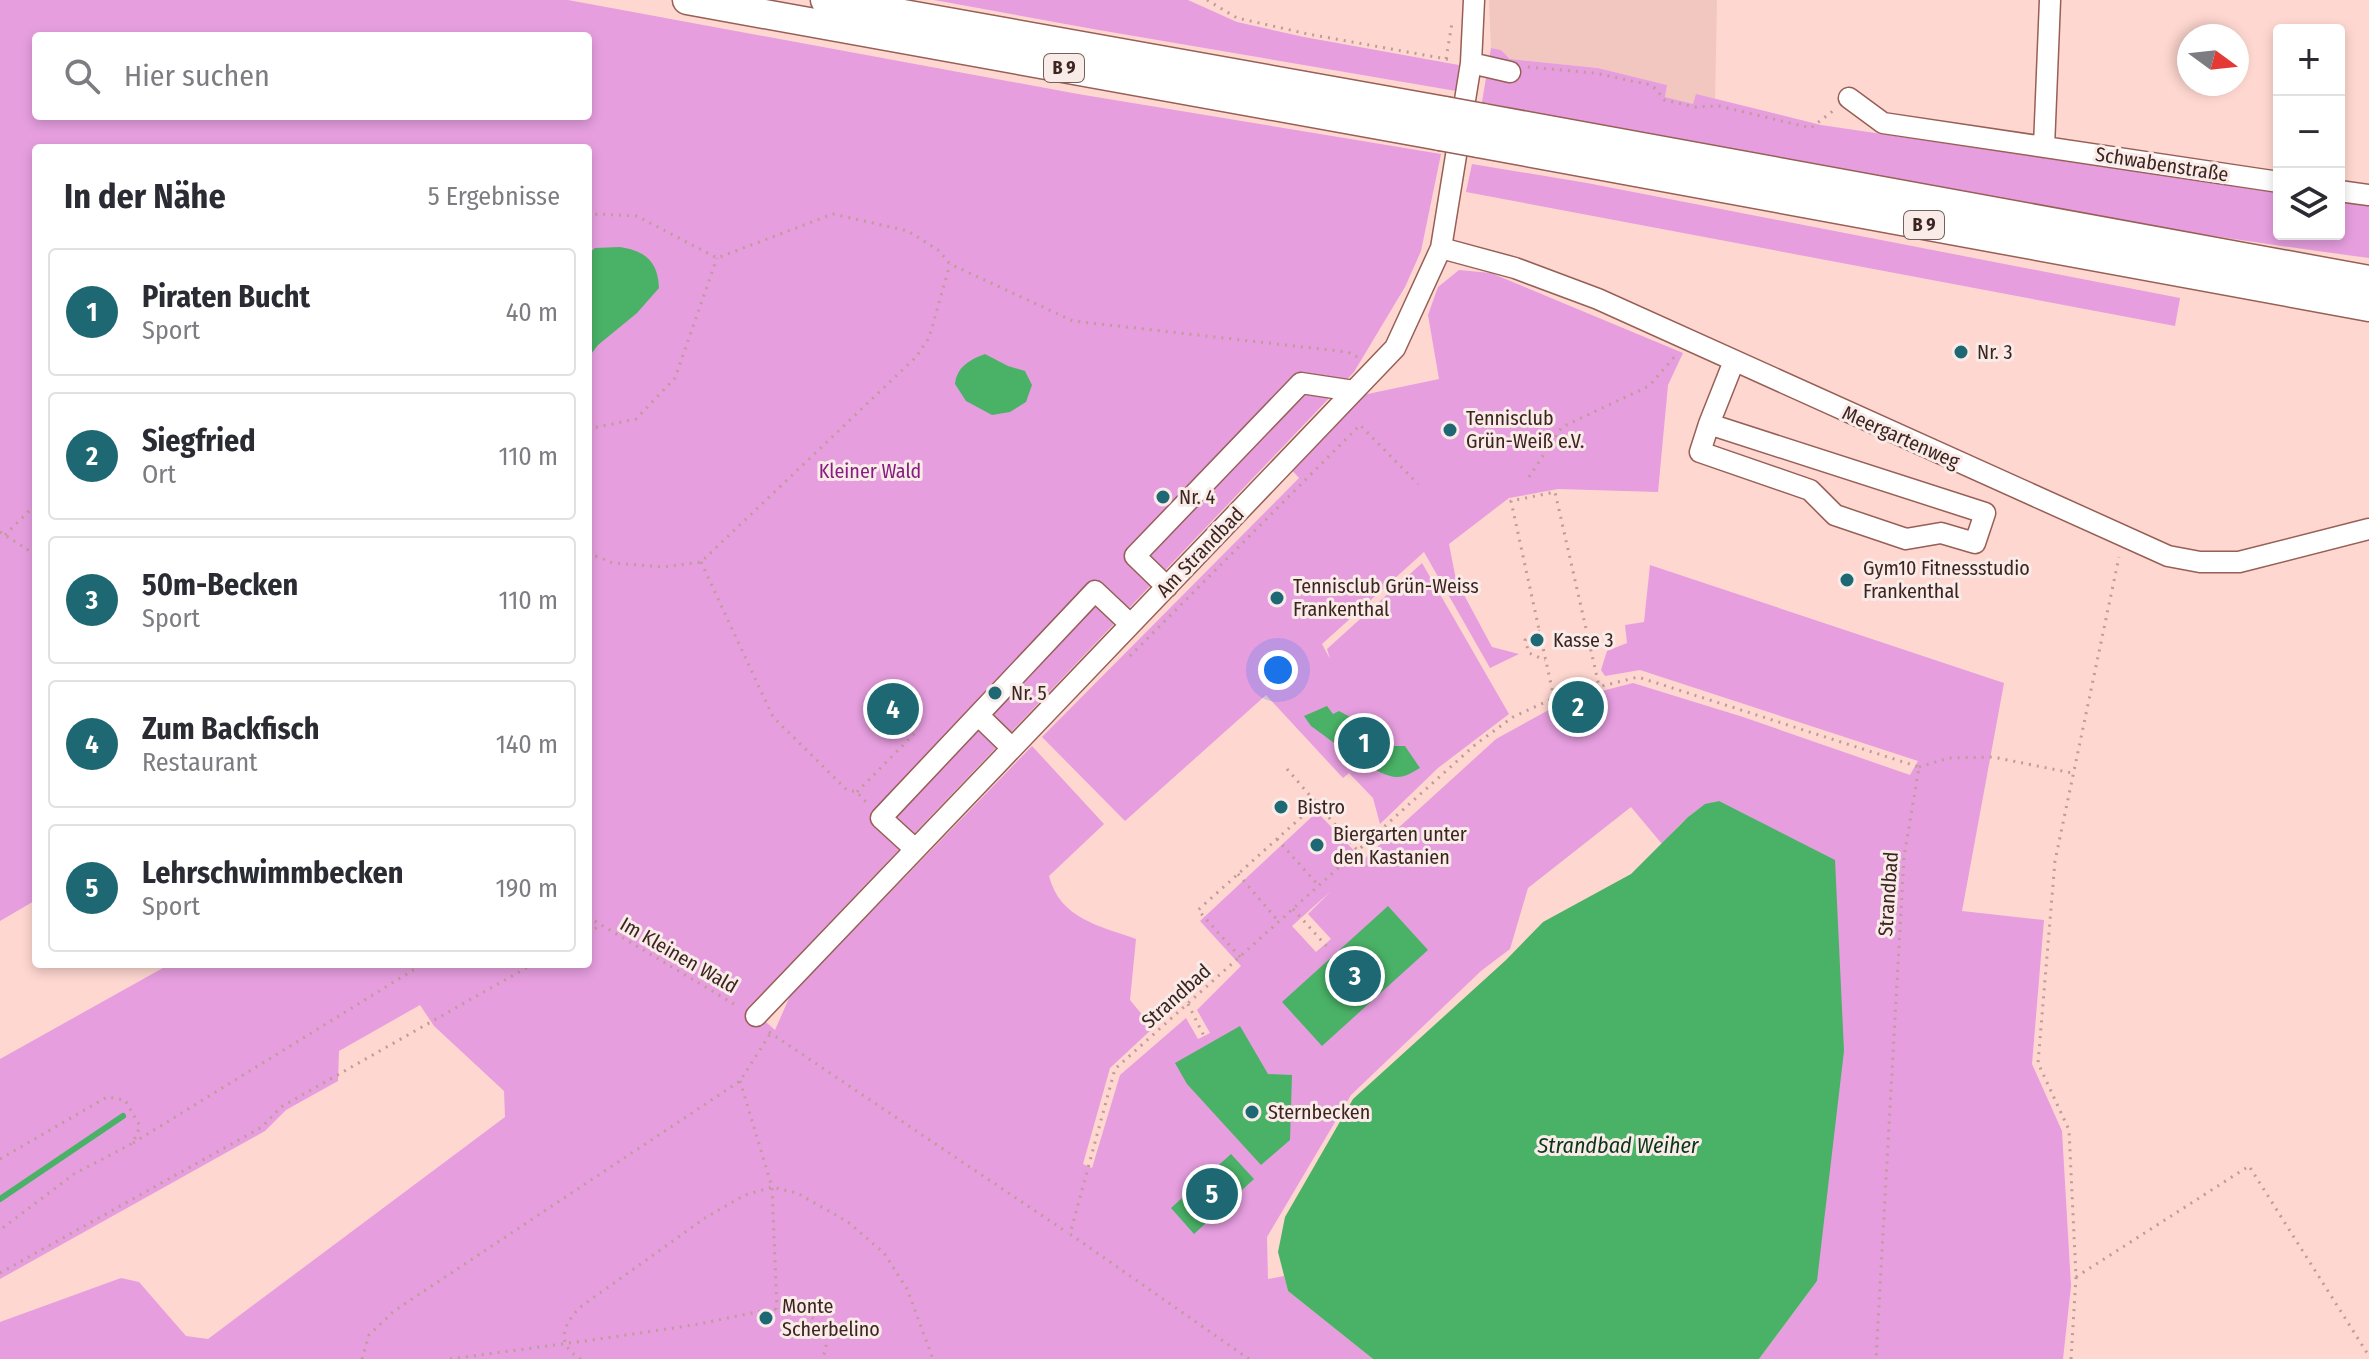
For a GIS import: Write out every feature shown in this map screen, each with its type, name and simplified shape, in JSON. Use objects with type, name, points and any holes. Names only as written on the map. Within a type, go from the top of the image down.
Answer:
[{"type":"highway","name":"B 9","points":[[687,0],[2369,280]]},
{"type":"highway","name":"B 9","points":[[825,0],[1443,124]]},
{"type":"highway","name":"B 9","points":[[1481,130],[2369,307]]},
{"type":"street","name":"Am Strandbad","points":[[756,1016],[1395,348],[1441,248],[1471,63],[1474,0]]},
{"type":"street","points":[[2044,147],[2050,0]]},
{"type":"street","points":[[1471,63],[1510,72]]},
{"type":"street","name":"Schwabenstraße","points":[[1849,98],[1883,123],[2273,181]]},
{"type":"street","points":[[2345,192],[2369,195]]},
{"type":"street","name":"Meergartenweg","points":[[1441,248],[1515,268],[1598,299],[2168,556],[2200,562],[2239,562],[2369,529]]},
{"type":"street","points":[[1709,424],[1985,513],[1975,543],[1941,533],[1906,539],[1835,515],[1810,490],[1700,452],[1709,424],[1734,361]]},
{"type":"street","points":[[1167,587],[1135,556],[1301,383],[1354,391]]},
{"type":"street","points":[[915,849],[881,818],[1095,591],[1130,624]]},
{"type":"street","points":[[978,715],[1012,748]]},
{"type":"path","points":[[1207,0],[1237,18],[1446,59]]},
{"type":"path","points":[[1510,72],[1523,67],[1595,73],[1651,85],[1664,100],[1695,107],[1719,106],[1811,128],[1849,98]]},
{"type":"path","points":[[592,216],[637,216],[717,258],[833,214],[908,231],[938,250],[950,264],[1073,321],[1348,352],[1377,367]]},
{"type":"path","points":[[592,428],[636,419],[675,378],[717,258]]},
{"type":"path","points":[[592,555],[613,563],[663,567],[701,562],[916,357],[929,338],[950,264]]},
{"type":"path","points":[[1529,477],[1562,427],[1649,386],[1678,352],[1684,338]]},
{"type":"path","points":[[1129,657],[1360,425],[1418,484]]},
{"type":"path","points":[[1554,698],[1511,501],[1555,492],[1599,686]]},
{"type":"path","points":[[5,535],[32,508]]},
{"type":"path","points":[[0,532],[32,552]]},
{"type":"path","points":[[2071,1359],[2076,1277],[2069,1130],[2038,1063],[2055,861],[2124,538]]},
{"type":"path","points":[[701,562],[773,717],[847,790],[857,792],[881,818]]},
{"type":"path","points":[[1540,631],[1525,640],[1526,647],[1529,653],[1546,661]]},
{"type":"path","name":"Strandbad","points":[[1070,1234],[1115,1069],[1476,744],[1513,717],[1554,698],[1638,677],[1919,767],[1904,857],[1876,1359]]},
{"type":"path","points":[[857,792],[914,734]]},
{"type":"path","points":[[1919,767],[1949,758],[1993,757],[2073,773]]},
{"type":"path","points":[[1287,769],[1358,851]]},
{"type":"path","points":[[1240,957],[1198,910],[1317,803]]},
{"type":"path","points":[[1277,839],[1319,886]]},
{"type":"path","points":[[1238,874],[1279,922]]},
{"type":"path","points":[[1293,909],[1330,950]]},
{"type":"path","name":"Im Kleinen Wald","points":[[592,919],[756,1016]]},
{"type":"path","points":[[592,931],[601,925]]},
{"type":"path","points":[[0,1230],[74,1174],[133,1143],[417,968]]},
{"type":"path","points":[[0,1273],[262,1127],[281,1107],[526,968]]},
{"type":"path","points":[[1188,1004],[1206,1040]]},
{"type":"path","points":[[756,1016],[770,1034],[1070,1234],[1249,1359]]},
{"type":"path","points":[[362,1359],[369,1335],[394,1311],[740,1081],[770,1034]]},
{"type":"path","points":[[740,1081],[772,1187],[777,1310]]},
{"type":"path","points":[[0,1159],[107,1097],[125,1100],[140,1126],[133,1143]]},
{"type":"path","points":[[2076,1277],[2249,1166],[2369,1356]]},
{"type":"path","points":[[581,1359],[571,1353],[564,1343],[566,1323],[579,1308],[705,1218],[745,1195],[772,1187],[797,1193],[848,1222],[884,1253],[907,1289],[933,1359]]},
{"type":"path","points":[[450,1359],[793,1309],[820,1325],[826,1338],[825,1353],[821,1359]]},
{"type":"shaded area","points":[[1489,0],[1717,0],[1715,101],[1697,95],[1694,105],[1665,97],[1667,85],[1598,68],[1510,59],[1501,50],[1491,48]]},
{"type":"green space","name":"Kleiner Wald","points":[[0,0],[568,0],[1078,94],[1441,154],[1421,251],[1405,287],[1354,372],[749,1007],[775,1030],[790,996],[1032,746],[1104,824],[1049,876],[1054,891],[1083,919],[1136,939],[1130,1000],[1153,1028],[1110,1068],[1083,1164],[1092,1168],[1120,1075],[1186,1018],[1198,1039],[1210,1033],[1197,1010],[1241,966],[1200,921],[1317,812],[1363,860],[1496,739],[1567,700],[1633,683],[1743,717],[1910,775],[1918,761],[1640,670],[1605,676],[1601,670],[1607,651],[1627,643],[1625,625],[1644,622],[1650,565],[2004,683],[1962,911],[2044,920],[2032,1064],[2062,1131],[2071,1286],[2063,1359],[1759,1359],[1817,1281],[1719,801],[1694,812],[1662,844],[1631,807],[1528,888],[1510,949],[1481,971],[1351,1095],[1267,1237],[1268,1279],[1284,1276],[1288,1291],[1373,1359],[0,1359],[0,1322],[121,1278],[139,1282],[186,1336],[208,1339],[505,1117],[504,1091],[434,1026],[420,1005],[339,1051],[338,1081],[286,1110],[265,1131],[0,1279],[0,1059],[163,968],[592,968],[592,144],[32,144],[32,902],[0,921]],"holes":[[[1331,891],[1308,914],[1331,939],[1316,952],[1292,926]]]},
{"type":"green space","points":[[934,0],[1188,0],[1237,22],[1459,65],[1456,91],[1093,29]]},
{"type":"green space","points":[[1491,48],[1501,50],[1510,59],[1598,68],[1667,85],[1665,97],[1693,104],[1696,94],[1821,125],[2273,192],[2273,240],[2345,240],[2345,203],[2369,206],[2369,258],[2035,207],[1482,102]]},
{"type":"green space","points":[[1472,164],[1587,183],[2180,298],[2175,326],[1466,192]]},
{"type":"green space","points":[[1459,270],[1491,273],[1683,353],[1668,385],[1658,492],[1558,489],[1509,498],[1449,544],[1456,580],[1492,647],[1519,654],[1490,668],[1424,552],[1322,644],[1330,659],[1327,649],[1422,563],[1509,714],[1438,768],[1380,824],[1373,798],[1349,773],[1343,778],[1266,695],[1125,821],[1042,737],[1299,478],[1290,468],[1358,396],[1439,379],[1428,315],[1438,287]]},
{"type":"water","points":[[620,247],[643,255],[653,264],[659,288],[637,313],[592,353],[592,251]]},
{"type":"water","points":[[985,354],[1025,371],[1032,385],[1026,402],[1010,412],[992,415],[966,401],[955,384],[958,373],[965,365]]},
{"type":"water","points":[[1327,706],[1333,714],[1339,711],[1352,718],[1349,724],[1365,733],[1390,740],[1394,746],[1405,746],[1420,768],[1403,776],[1389,776],[1353,756],[1311,726],[1304,716]]},
{"type":"water","name":"Strandbad Weiher","points":[[1719,801],[1835,860],[1844,1051],[1817,1281],[1759,1359],[1373,1359],[1288,1291],[1278,1252],[1285,1217],[1353,1099],[1506,960],[1543,922],[1631,874],[1688,817],[1705,804]]},
{"type":"water","points":[[1388,906],[1428,950],[1322,1046],[1282,1002]]},
{"type":"water","name":"Sternbecken","points":[[1240,1026],[1268,1074],[1292,1075],[1290,1140],[1261,1165],[1187,1084],[1175,1063]]},
{"type":"water","points":[[1231,1154],[1254,1179],[1194,1234],[1171,1208]]},
{"type":"waterway","points":[[0,1199],[123,1116]]},
{"type":"place","name":"Nr. 3","points":[[1961,352]]},
{"type":"place","name":"Tennisclub Grün-Weiß e.V.","points":[[1450,430]]},
{"type":"place","name":"Nr. 4","points":[[1163,497]]},
{"type":"place","name":"Gym10 Fitnessstudio Frankenthal","points":[[1847,580]]},
{"type":"place","name":"Tennisclub Grün-Weiss Frankenthal","points":[[1277,598]]},
{"type":"place","name":"Kasse 3","points":[[1537,640]]},
{"type":"place","name":"Nr. 5","points":[[995,693]]},
{"type":"place","name":"Siegfried","points":[[1578,707]]},
{"type":"place","name":"Zum Backfisch","points":[[893,709]]},
{"type":"place","name":"Piraten Bucht","points":[[1364,743]]},
{"type":"place","name":"Bistro","points":[[1281,807]]},
{"type":"place","name":"Biergarten unter den Kastanien","points":[[1317,845]]},
{"type":"place","name":"50m-Becken","points":[[1355,976]]},
{"type":"place","name":"Sternbecken","points":[[1252,1112]]},
{"type":"place","name":"Lehrschwimmbecken","points":[[1212,1194]]},
{"type":"place","name":"Monte Scherbelino","points":[[766,1318]]}]
